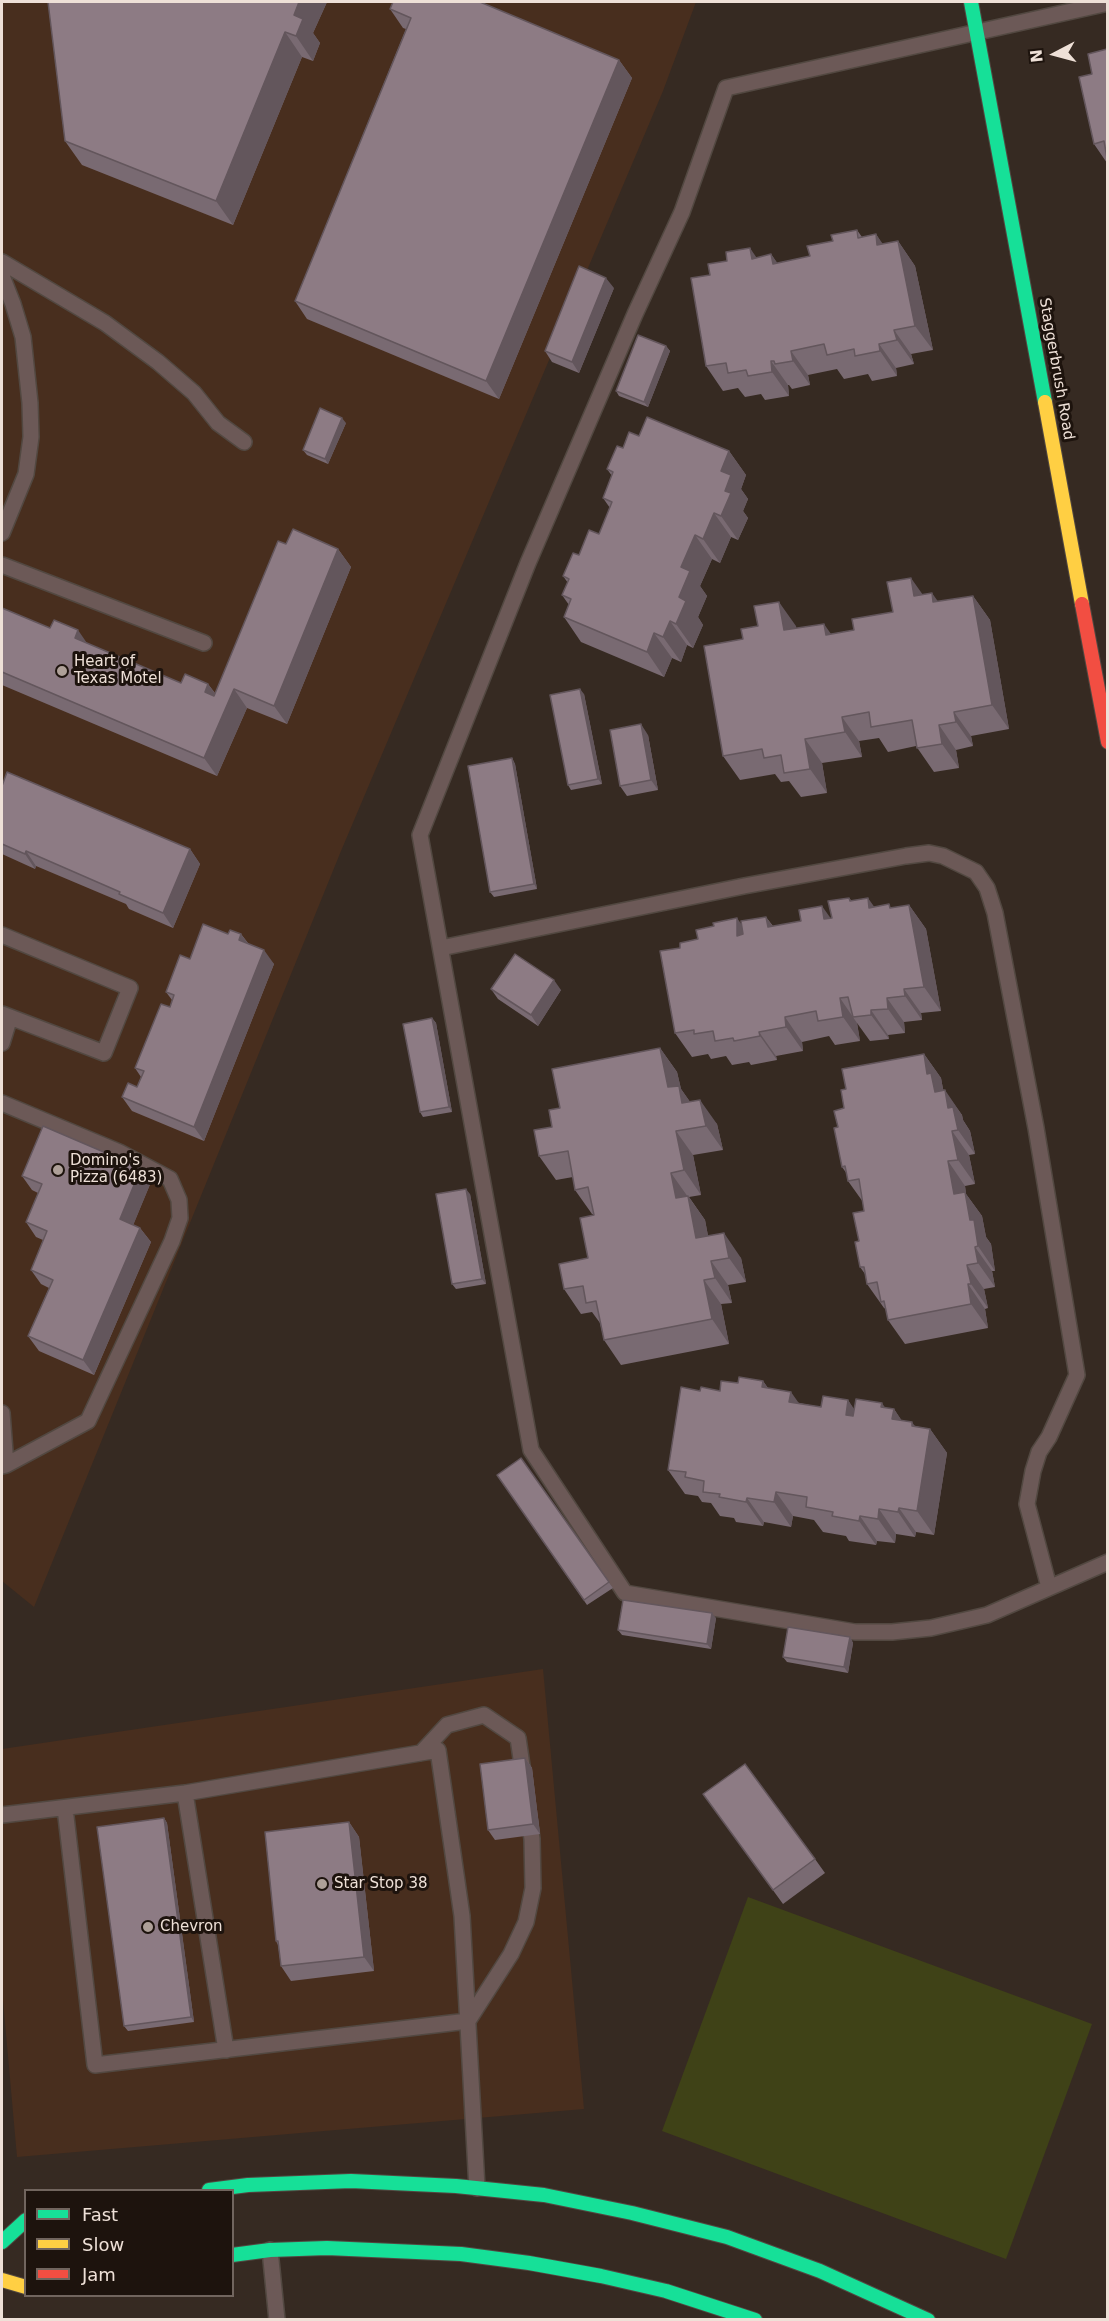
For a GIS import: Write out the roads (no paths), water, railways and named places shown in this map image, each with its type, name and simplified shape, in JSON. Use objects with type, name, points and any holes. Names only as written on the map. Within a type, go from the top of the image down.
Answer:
[{"type":"street","name":"Staggerbrush Road","points":[[971,2],[1107,742]]},
{"type":"street","points":[[217,2189],[248,2185],[351,2181],[477,2188],[544,2195],[632,2213],[727,2237],[820,2271],[928,2319]]},
{"type":"street","points":[[2,2242],[24,2222]]},
{"type":"street","points":[[234,2255],[270,2250],[327,2248],[461,2254],[529,2263],[666,2291],[755,2319]]},
{"type":"street","points":[[2,2280],[24,2286]]},
{"type":"lane","points":[[1107,3],[726,88],[682,212],[635,314],[528,563],[420,835],[531,1449],[625,1593],[855,1632],[892,1632],[931,1628],[987,1615],[1107,1562]]},
{"type":"lane","points":[[2,262],[105,323],[159,362],[194,393],[219,423],[244,441]]},
{"type":"lane","points":[[2,276],[23,337],[31,437],[26,474],[2,533]]},
{"type":"lane","points":[[2,565],[204,643]]},
{"type":"lane","points":[[441,948],[744,886],[906,856],[929,853],[943,856],[976,872],[987,888],[995,913],[1036,1128],[1077,1375],[1049,1437],[1039,1452],[1027,1504],[1049,1587]]},
{"type":"lane","points":[[2,935],[130,988],[104,1053],[6,1016],[2,1043]]},
{"type":"lane","points":[[2,1103],[119,1152],[170,1179],[179,1200],[180,1218],[172,1241],[88,1421],[4,1465],[2,1413]]},
{"type":"lane","points":[[421,1753],[447,1725],[484,1715],[518,1738],[532,1839],[533,1888],[526,1922],[511,1954],[468,2021]]},
{"type":"lane","points":[[2,1815],[185,1793],[438,1750],[462,1916],[477,2188]]},
{"type":"lane","points":[[185,1793],[226,2050]]},
{"type":"lane","points":[[65,1808],[95,2065],[468,2021]]},
{"type":"lane","points":[[270,2250],[277,2319]]},
{"type":"place","name":"Heart of Texas Motel","points":[[62,671]]},
{"type":"place","name":"Domino's Pizza (6483)","points":[[58,1170]]},
{"type":"place","name":"Star Stop 38","points":[[322,1884]]},
{"type":"place","name":"Chevron","points":[[148,1927]]}]
